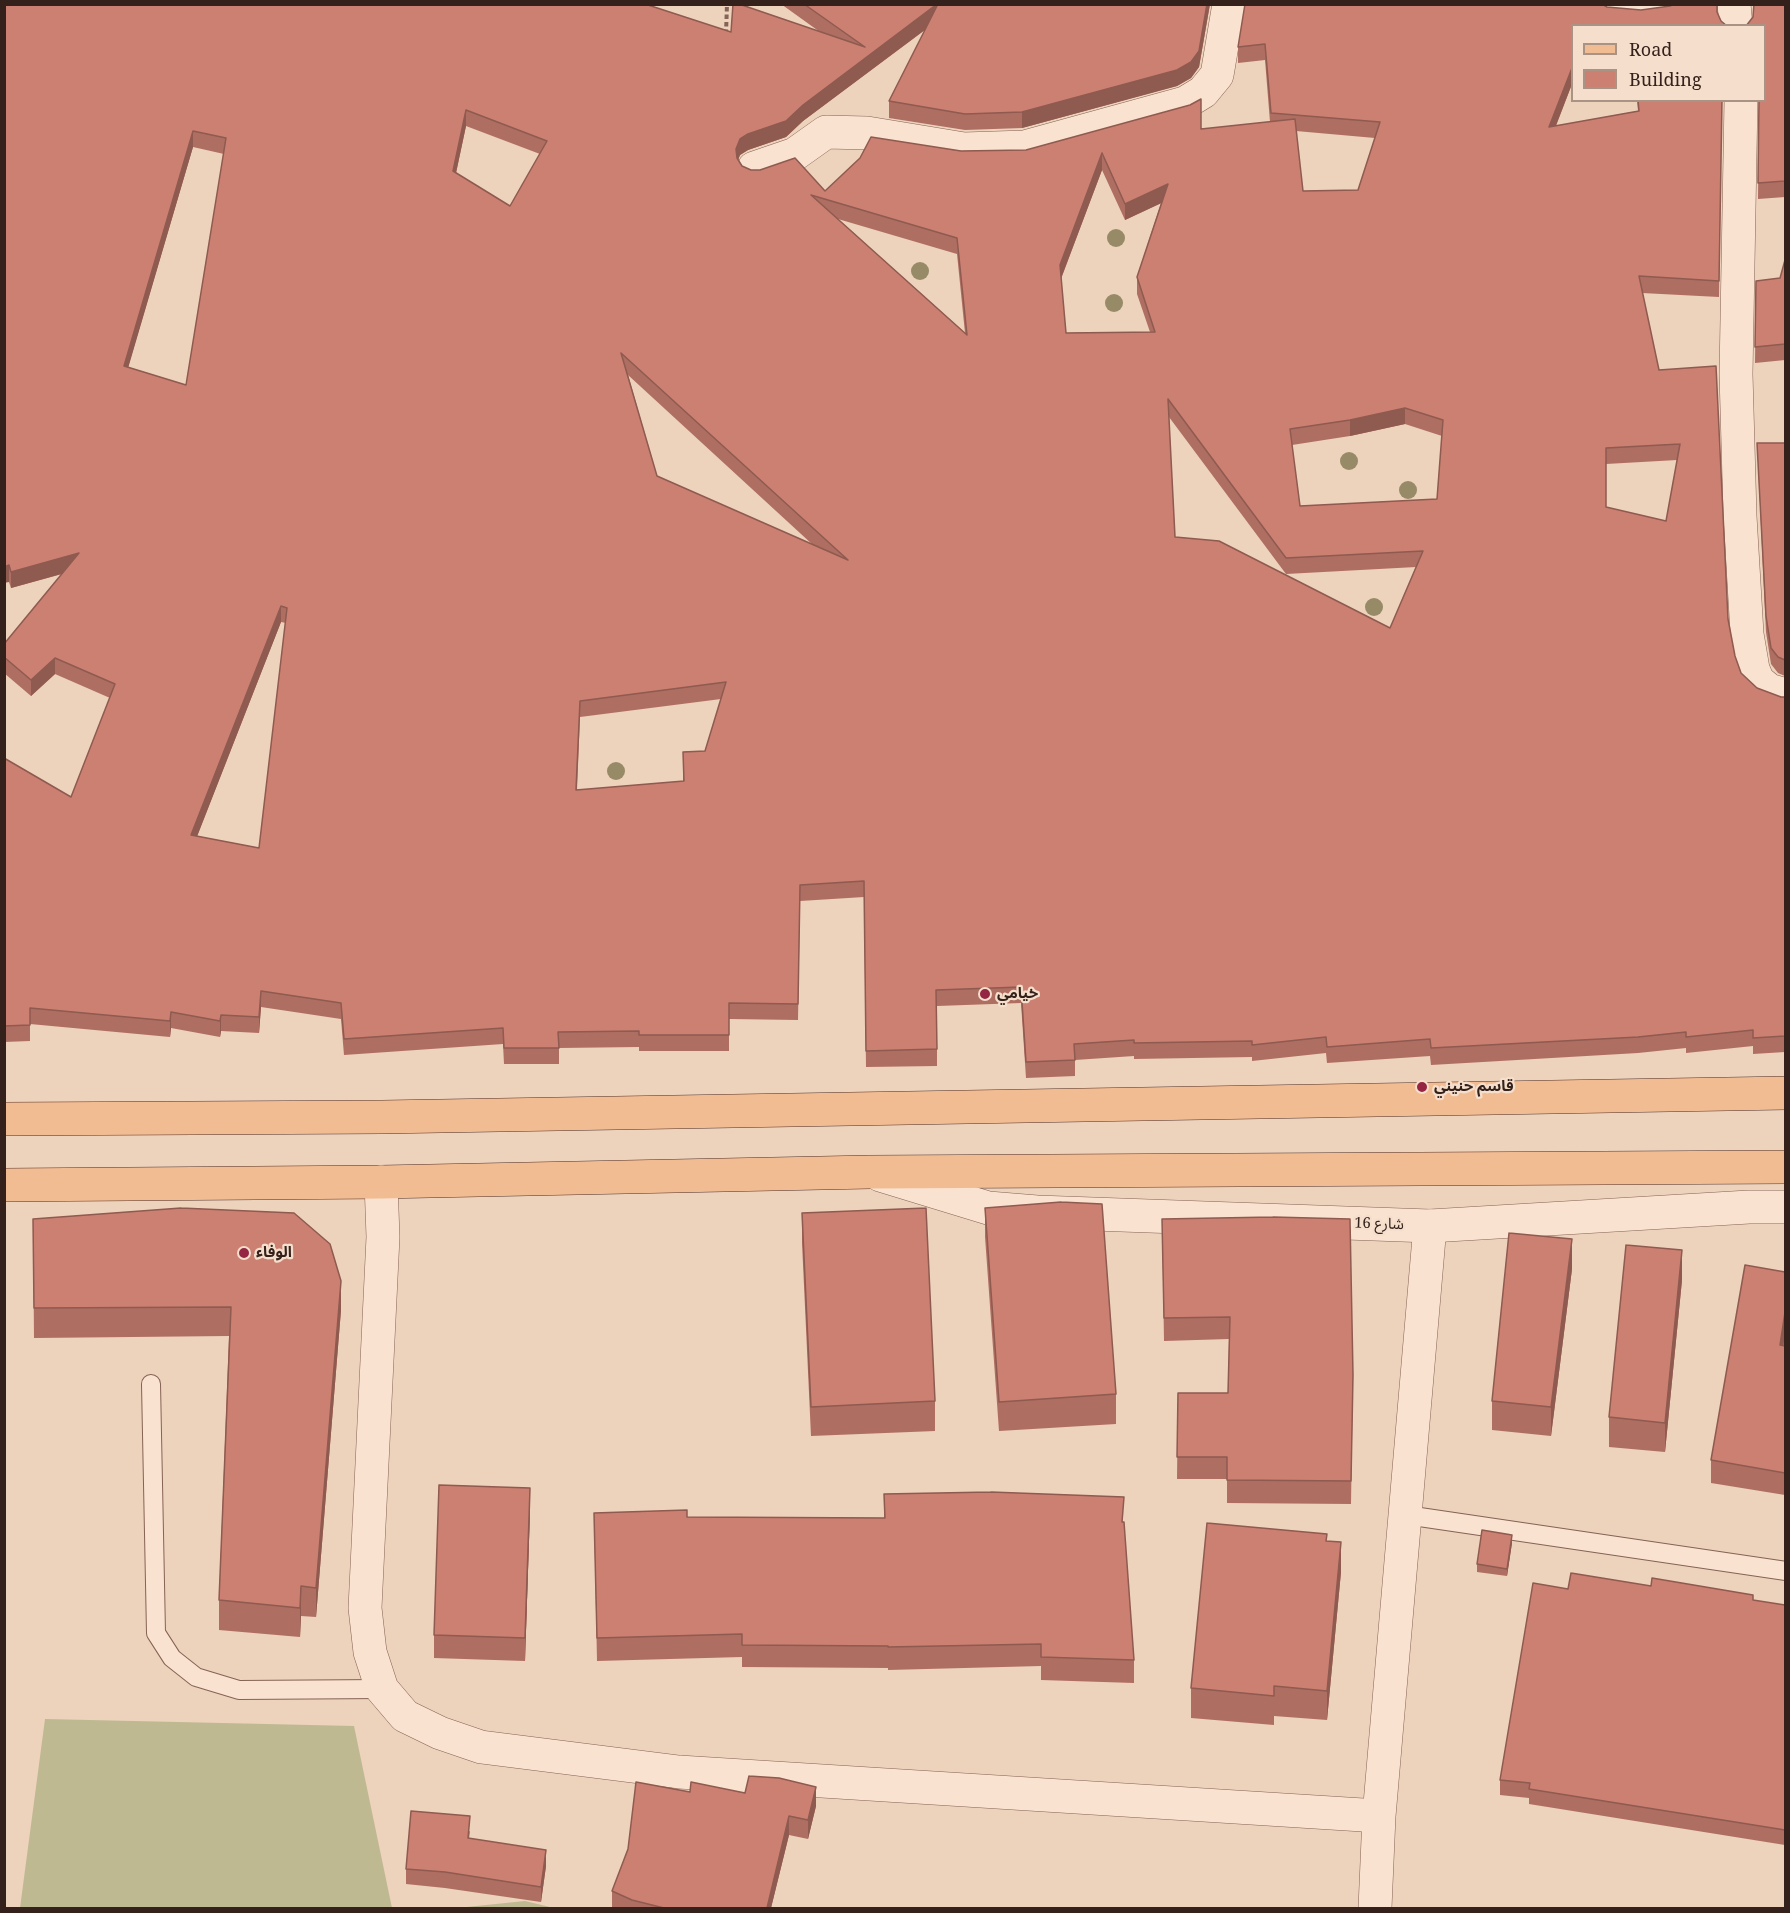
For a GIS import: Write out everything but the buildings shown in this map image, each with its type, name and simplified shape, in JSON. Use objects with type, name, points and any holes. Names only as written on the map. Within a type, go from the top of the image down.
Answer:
[{"type":"main road","points":[[4,1119],[406,1117],[1785,1093]]},
{"type":"main road","points":[[4,1185],[381,1182],[870,1172],[1785,1167]]},
{"type":"street","points":[[754,168],[795,154],[826,132],[867,133],[964,149],[1025,147],[1185,104],[1203,92],[1217,75],[1229,4]]},
{"type":"street","points":[[1609,4],[1642,7],[1667,4]]},
{"type":"street","points":[[1734,4],[1736,24]]},
{"type":"street","points":[[1741,102],[1736,374],[1740,516],[1746,613],[1753,669],[1758,681],[1769,690],[1785,695]]},
{"type":"street","name":"شارع 16","points":[[870,1172],[987,1208],[1037,1212],[1430,1226],[1785,1207]]},
{"type":"street","points":[[381,1182],[383,1237],[365,1608],[370,1652],[382,1689],[405,1716],[440,1733],[481,1747],[679,1772],[1379,1816]]},
{"type":"street","points":[[1375,1908],[1379,1816],[1430,1226]]},
{"type":"lane","points":[[152,1384],[156,1634],[172,1658],[196,1677],[239,1690],[382,1689]]},
{"type":"lane","points":[[1406,1515],[1785,1571]]},
{"type":"path","points":[[726,41],[727,4]]},
{"type":"shaded area","points":[[45,1719],[354,1726],[392,1908],[20,1908]]},
{"type":"shaded area","points":[[525,1901],[554,1908],[457,1908]]},
{"type":"place","name":"خيامي","points":[[985,994]]},
{"type":"place","name":"قاسم حنيني","points":[[1422,1087]]},
{"type":"place","name":"الوفاء","points":[[244,1253]]}]
